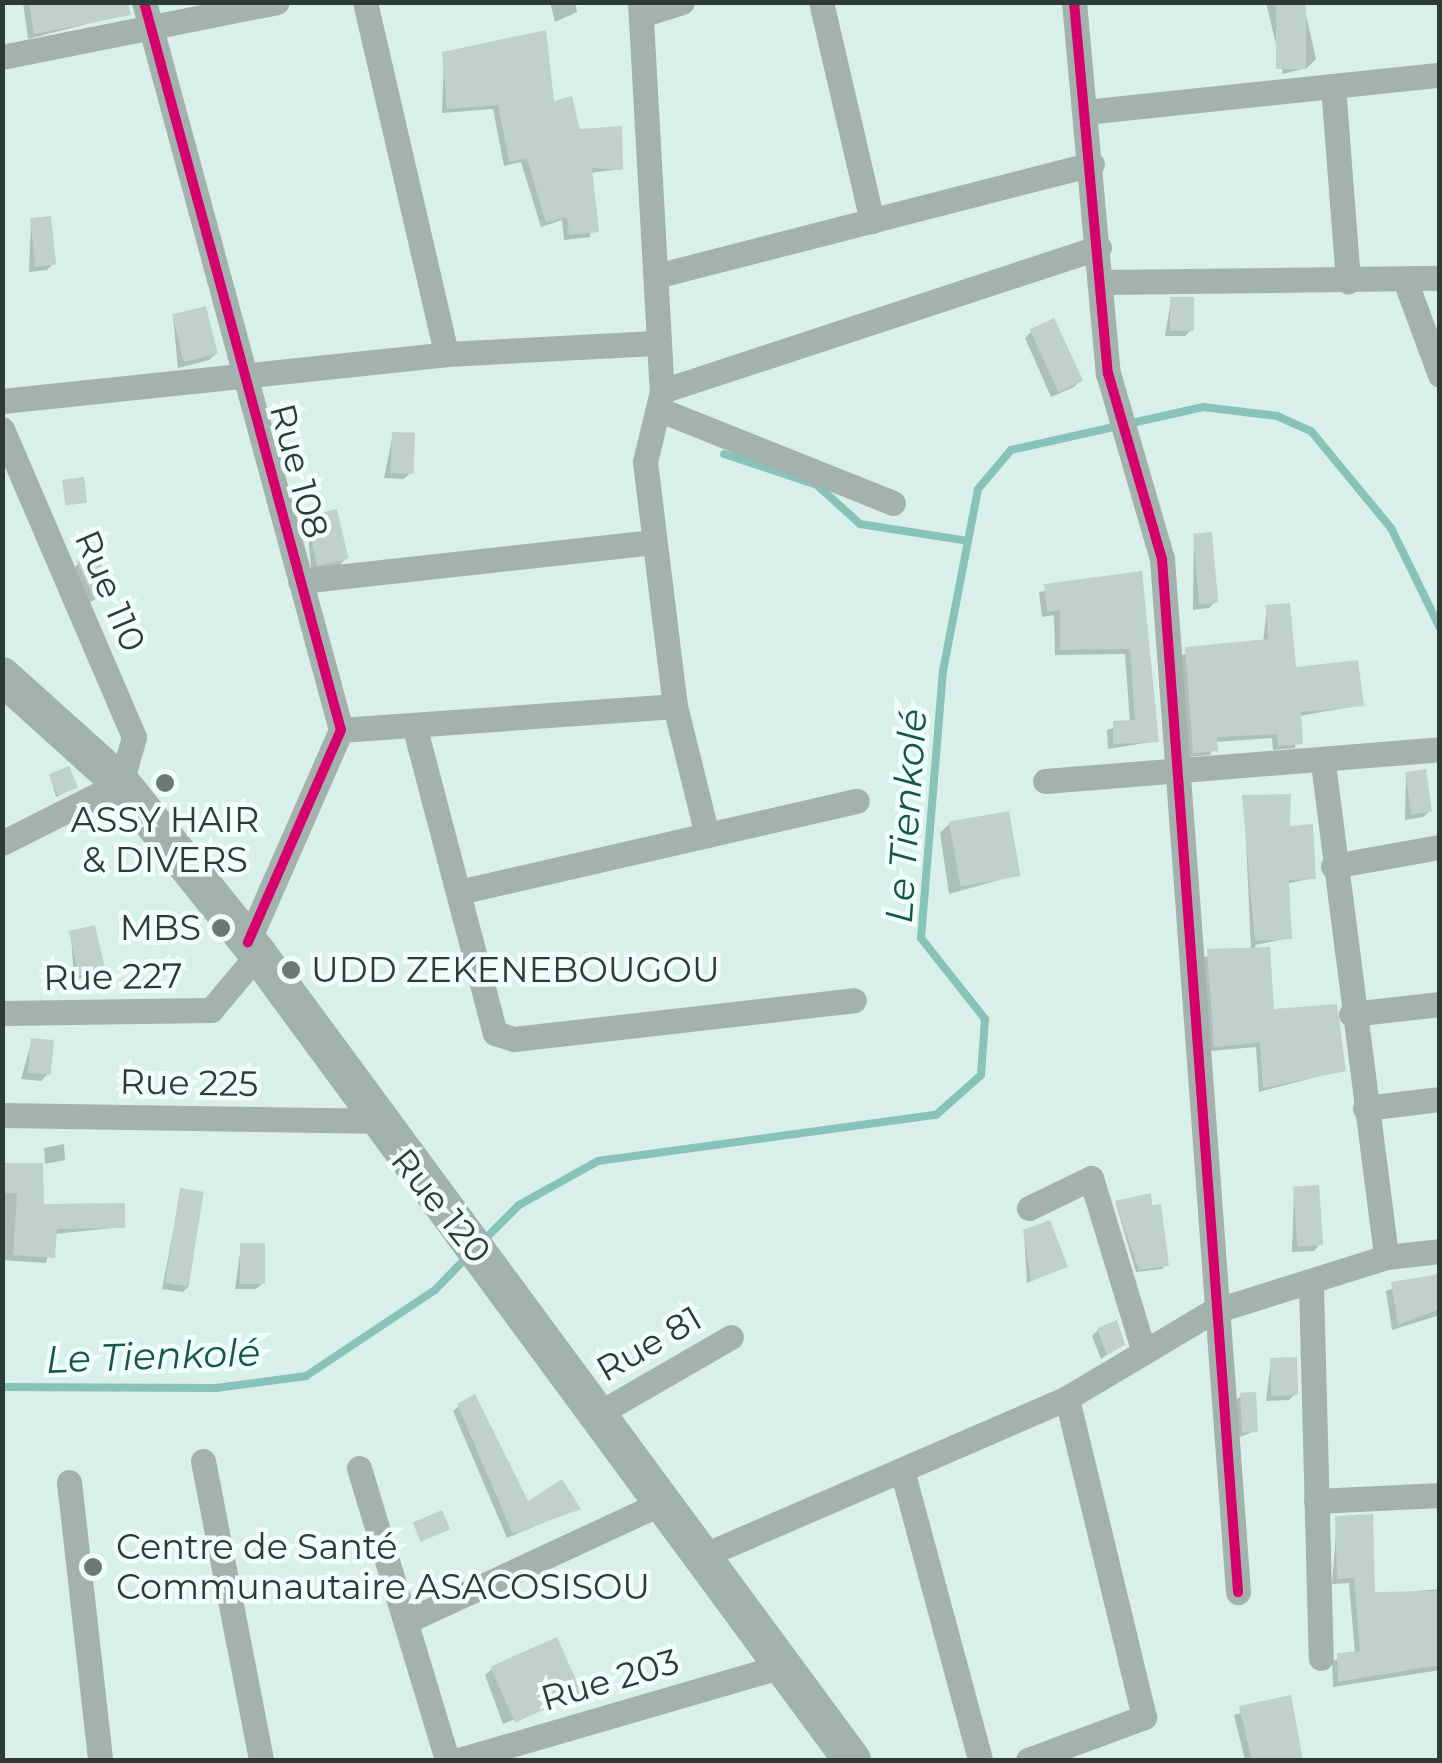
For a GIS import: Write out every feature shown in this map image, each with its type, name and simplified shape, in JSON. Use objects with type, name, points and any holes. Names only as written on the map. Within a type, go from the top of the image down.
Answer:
[{"type":"main road","name":"Rue 120","points":[[2,676],[121,783],[253,948],[374,1121],[601,1412],[661,1503],[852,1760]]},
{"type":"street","name":"Rue 108","points":[[144,2],[341,730]]},
{"type":"street","points":[[2,56],[150,33],[278,2]]},
{"type":"street","points":[[365,2],[446,354]]},
{"type":"street","points":[[682,2],[641,8],[660,400],[645,462],[675,706],[707,835]]},
{"type":"street","points":[[821,2],[872,221]]},
{"type":"street","points":[[1074,2],[1114,392],[1162,559],[1211,1312],[1238,1592]]},
{"type":"street","points":[[1085,112],[1440,76]]},
{"type":"street","points":[[1334,86],[1348,281]]},
{"type":"street","points":[[656,276],[1092,164]]},
{"type":"street","points":[[660,400],[1099,247]]},
{"type":"street","points":[[1101,282],[1440,278]]},
{"type":"street","points":[[1405,280],[1440,375]]},
{"type":"street","points":[[2,401],[446,354],[659,343]]},
{"type":"street","points":[[660,400],[894,503]]},
{"type":"street","name":"Rue 110","points":[[2,429],[134,737],[121,783]]},
{"type":"street","points":[[300,581],[652,542]]},
{"type":"street","points":[[253,948],[341,730],[675,706]]},
{"type":"street","points":[[414,725],[463,891],[486,1016],[495,1033],[514,1039],[854,1000]]},
{"type":"street","points":[[1045,781],[1323,763],[1440,749]]},
{"type":"street","points":[[1323,763],[1333,866],[1386,1257]]},
{"type":"street","points":[[2,843],[121,783]]},
{"type":"street","points":[[463,891],[857,800]]},
{"type":"street","points":[[1333,866],[1440,847]]},
{"type":"street","name":"Rue 227","points":[[2,1013],[211,1010],[253,948]]},
{"type":"street","points":[[1352,1014],[1440,1004]]},
{"type":"street","points":[[1365,1108],[1440,1099]]},
{"type":"street","name":"Rue 225","points":[[2,1115],[374,1121]]},
{"type":"street","points":[[1029,1208],[1091,1178],[1144,1352]]},
{"type":"street","points":[[700,1557],[1067,1398],[1211,1312],[1311,1286],[1386,1257],[1440,1250]]},
{"type":"street","points":[[1311,1286],[1320,1658]]},
{"type":"street","name":"Rue 81","points":[[601,1412],[731,1337]]},
{"type":"street","points":[[1028,1760],[1144,1717],[1067,1398]]},
{"type":"street","points":[[203,1461],[261,1760]]},
{"type":"street","points":[[359,1468],[447,1760]]},
{"type":"street","points":[[902,1470],[980,1760]]},
{"type":"street","points":[[69,1482],[100,1760]]},
{"type":"street","points":[[1316,1500],[1440,1496]]},
{"type":"street","points":[[407,1621],[661,1503]]},
{"type":"street","name":"Rue 203","points":[[459,1760],[780,1667]]},
{"type":"building","points":[[29,2],[128,2],[131,15],[34,34]]},
{"type":"building","points":[[1276,2],[1306,2],[1306,69],[1276,69]]},
{"type":"building","points":[[546,30],[554,101],[572,96],[580,129],[622,126],[623,170],[592,168],[599,232],[569,235],[567,217],[546,223],[527,158],[509,162],[498,105],[447,109],[442,52]]},
{"type":"building","points":[[51,216],[56,265],[35,267],[30,218]]},
{"type":"building","points":[[1170,297],[1194,297],[1194,331],[1170,331]]},
{"type":"building","points":[[206,306],[218,354],[184,362],[172,314]]},
{"type":"building","points":[[1054,318],[1083,381],[1059,392],[1030,329]]},
{"type":"building","points":[[392,432],[415,433],[414,474],[391,473]]},
{"type":"building","points":[[84,477],[87,503],[65,505],[62,480]]},
{"type":"building","points":[[337,509],[348,559],[317,566],[306,516]]},
{"type":"building","points":[[1212,532],[1218,603],[1199,604],[1193,534]]},
{"type":"building","points":[[96,553],[113,590],[94,599],[77,562]]},
{"type":"building","points":[[1142,571],[1159,742],[1113,744],[1113,721],[1135,720],[1130,649],[1060,650],[1060,610],[1047,612],[1044,584]]},
{"type":"building","points":[[1290,603],[1296,667],[1358,660],[1364,706],[1301,712],[1303,744],[1278,746],[1277,734],[1217,737],[1218,751],[1193,753],[1185,647],[1268,639],[1266,605]]},
{"type":"building","points":[[69,766],[78,787],[58,796],[49,775]]},
{"type":"building","points":[[1426,769],[1432,812],[1411,815],[1405,772]]},
{"type":"building","points":[[1291,794],[1290,826],[1313,824],[1316,879],[1289,880],[1292,939],[1255,941],[1242,795]]},
{"type":"building","points":[[1009,811],[1020,876],[960,887],[949,822]]},
{"type":"building","points":[[95,925],[105,970],[79,976],[69,931]]},
{"type":"building","points":[[1270,947],[1274,1009],[1337,1004],[1346,1071],[1263,1088],[1260,1043],[1214,1047],[1207,949]]},
{"type":"building","points":[[31,1038],[54,1040],[51,1075],[28,1073]]},
{"type":"building","points":[[2,1163],[43,1163],[44,1204],[125,1203],[125,1228],[57,1229],[55,1258],[13,1255],[17,1193],[2,1193]]},
{"type":"building","points":[[1319,1185],[1323,1245],[1297,1247],[1293,1187]]},
{"type":"building","points":[[180,1188],[204,1192],[189,1287],[165,1283]]},
{"type":"building","points":[[1151,1193],[1152,1205],[1161,1204],[1169,1266],[1139,1270],[1115,1201]]},
{"type":"building","points":[[1050,1220],[1068,1267],[1031,1281],[1023,1230]]},
{"type":"building","points":[[240,1243],[265,1243],[265,1284],[240,1284]]},
{"type":"building","points":[[1440,1274],[1440,1309],[1398,1325],[1391,1282]]},
{"type":"building","points":[[1117,1320],[1125,1345],[1107,1355],[1097,1328]]},
{"type":"building","points":[[1297,1357],[1298,1395],[1271,1396],[1270,1358]]},
{"type":"building","points":[[1256,1392],[1258,1432],[1242,1433],[1240,1393]]},
{"type":"building","points":[[475,1394],[528,1501],[562,1479],[581,1509],[513,1534],[457,1404]]},
{"type":"building","points":[[442,1510],[450,1529],[421,1542],[413,1523]]},
{"type":"building","points":[[1373,1514],[1375,1592],[1440,1591],[1440,1665],[1338,1682],[1337,1653],[1360,1651],[1354,1578],[1337,1579],[1335,1516]]},
{"type":"building","points":[[557,1637],[582,1693],[515,1722],[490,1667]]},
{"type":"building","points":[[1291,1695],[1303,1760],[1252,1760],[1239,1706]]},
{"type":"waterway","name":"Le Tienkolé","points":[[484,1240],[519,1205],[598,1161],[936,1115],[981,1075],[985,1019],[921,938],[943,671],[978,489],[1011,450],[1203,407],[1277,416],[1311,431],[1391,528],[1440,628]]},
{"type":"waterway","points":[[724,454],[817,485],[860,524],[968,541]]},
{"type":"waterway","name":"Le Tienkolé","points":[[2,1387],[216,1388],[306,1376],[435,1290],[467,1257]]},
{"type":"cycle path","points":[[144,2],[341,730],[248,942]]},
{"type":"cycle path","points":[[1074,2],[1108,373],[1162,559],[1238,1592]]},
{"type":"place","name":"ASSY HAIR & DIVERS","points":[[165,783]]},
{"type":"place","name":"MBS","points":[[221,928]]},
{"type":"place","name":"UDD ZEKENEBOUGOU","points":[[291,970]]},
{"type":"place","name":"Centre de Santé Communautaire ASACOSISOU","points":[[93,1567]]}]
